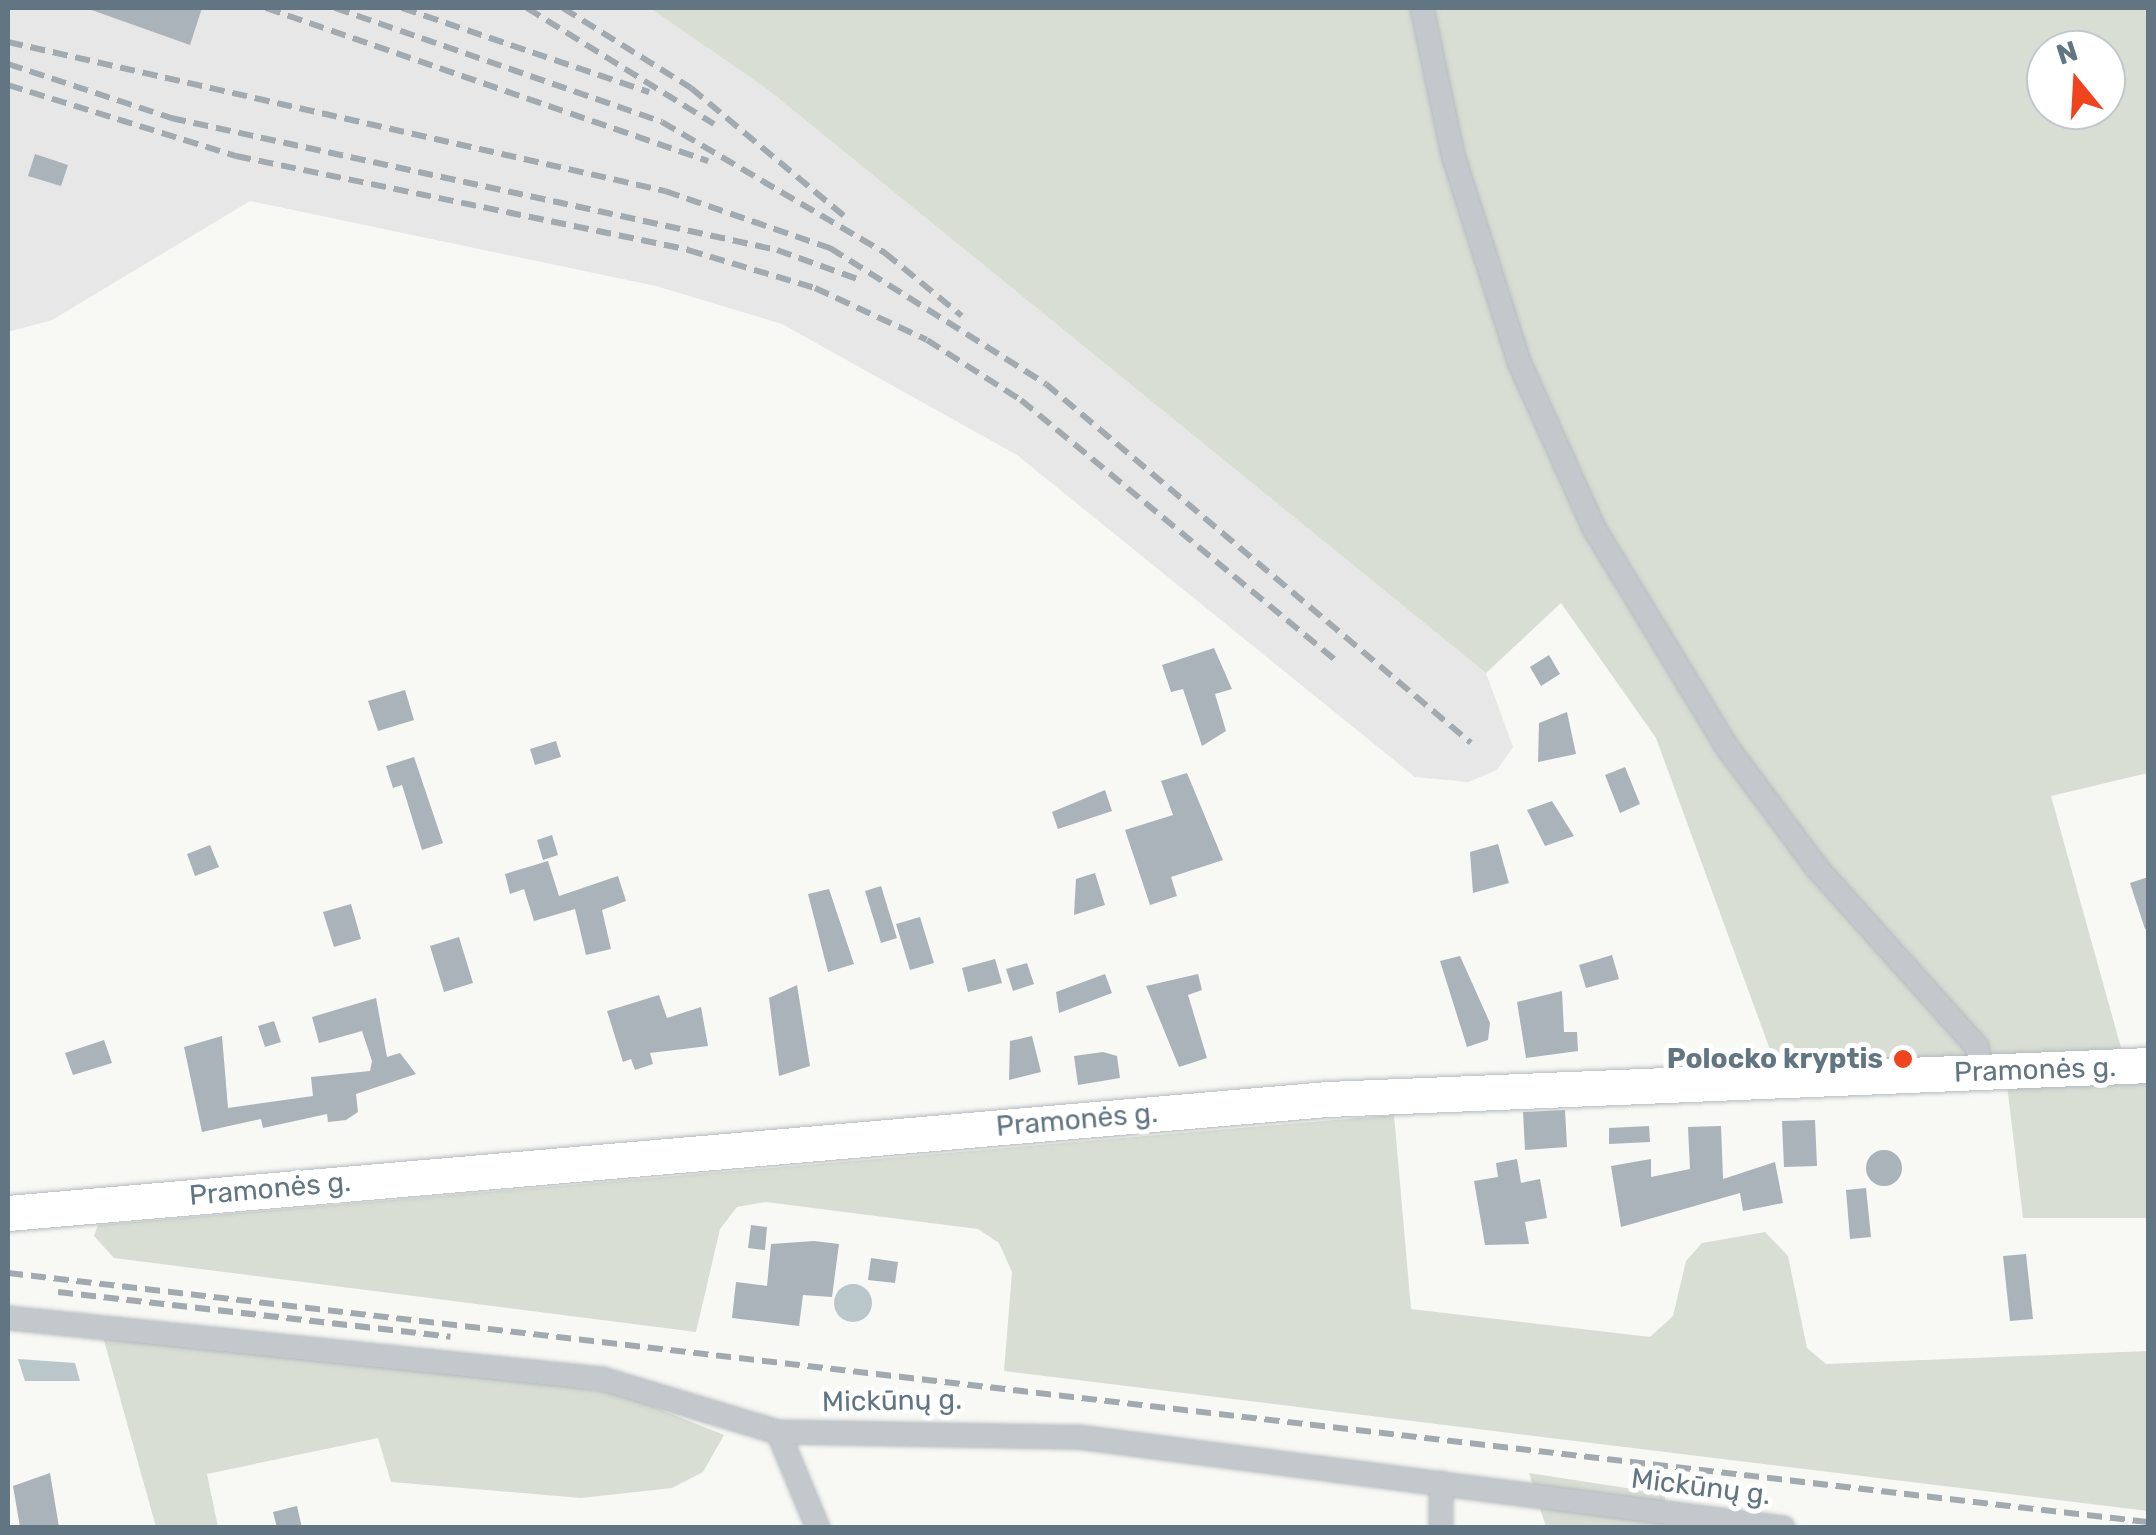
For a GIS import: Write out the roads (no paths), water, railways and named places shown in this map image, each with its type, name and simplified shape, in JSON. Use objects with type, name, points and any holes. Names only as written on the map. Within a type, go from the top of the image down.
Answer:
[{"type":"main road","name":"Pramonės g.","points":[[8,1213],[1328,1099],[2148,1065]]},
{"type":"street","points":[[1422,8],[1453,155],[1519,362],[1595,530],[1729,750],[1817,868],[1977,1048],[1982,1072]]},
{"type":"street","name":"Mickūnų g.","points":[[8,1318],[602,1380],[778,1432],[1007,1430],[1782,1528]]},
{"type":"street","points":[[778,1432],[818,1528]]},
{"type":"street","points":[[1441,1528],[1442,1484]]},
{"type":"railway","points":[[266,8],[708,161]]},
{"type":"railway","points":[[335,8],[662,122],[885,253],[962,316]]},
{"type":"railway","points":[[402,8],[649,92]]},
{"type":"railway","points":[[527,8],[714,124]]},
{"type":"railway","points":[[563,8],[691,88],[844,216]]},
{"type":"railway","points":[[8,42],[665,191],[830,248],[1046,384],[1471,743]]},
{"type":"railway","points":[[8,64],[171,118],[777,250],[863,281]]},
{"type":"railway","points":[[8,85],[236,156],[688,250],[815,288],[927,340],[1021,400],[1339,663]]},
{"type":"railway","points":[[8,1273],[2148,1522]]},
{"type":"railway","points":[[58,1292],[450,1337]]},
{"type":"place","name":"Polocko kryptis","points":[[1903,1059]]}]
